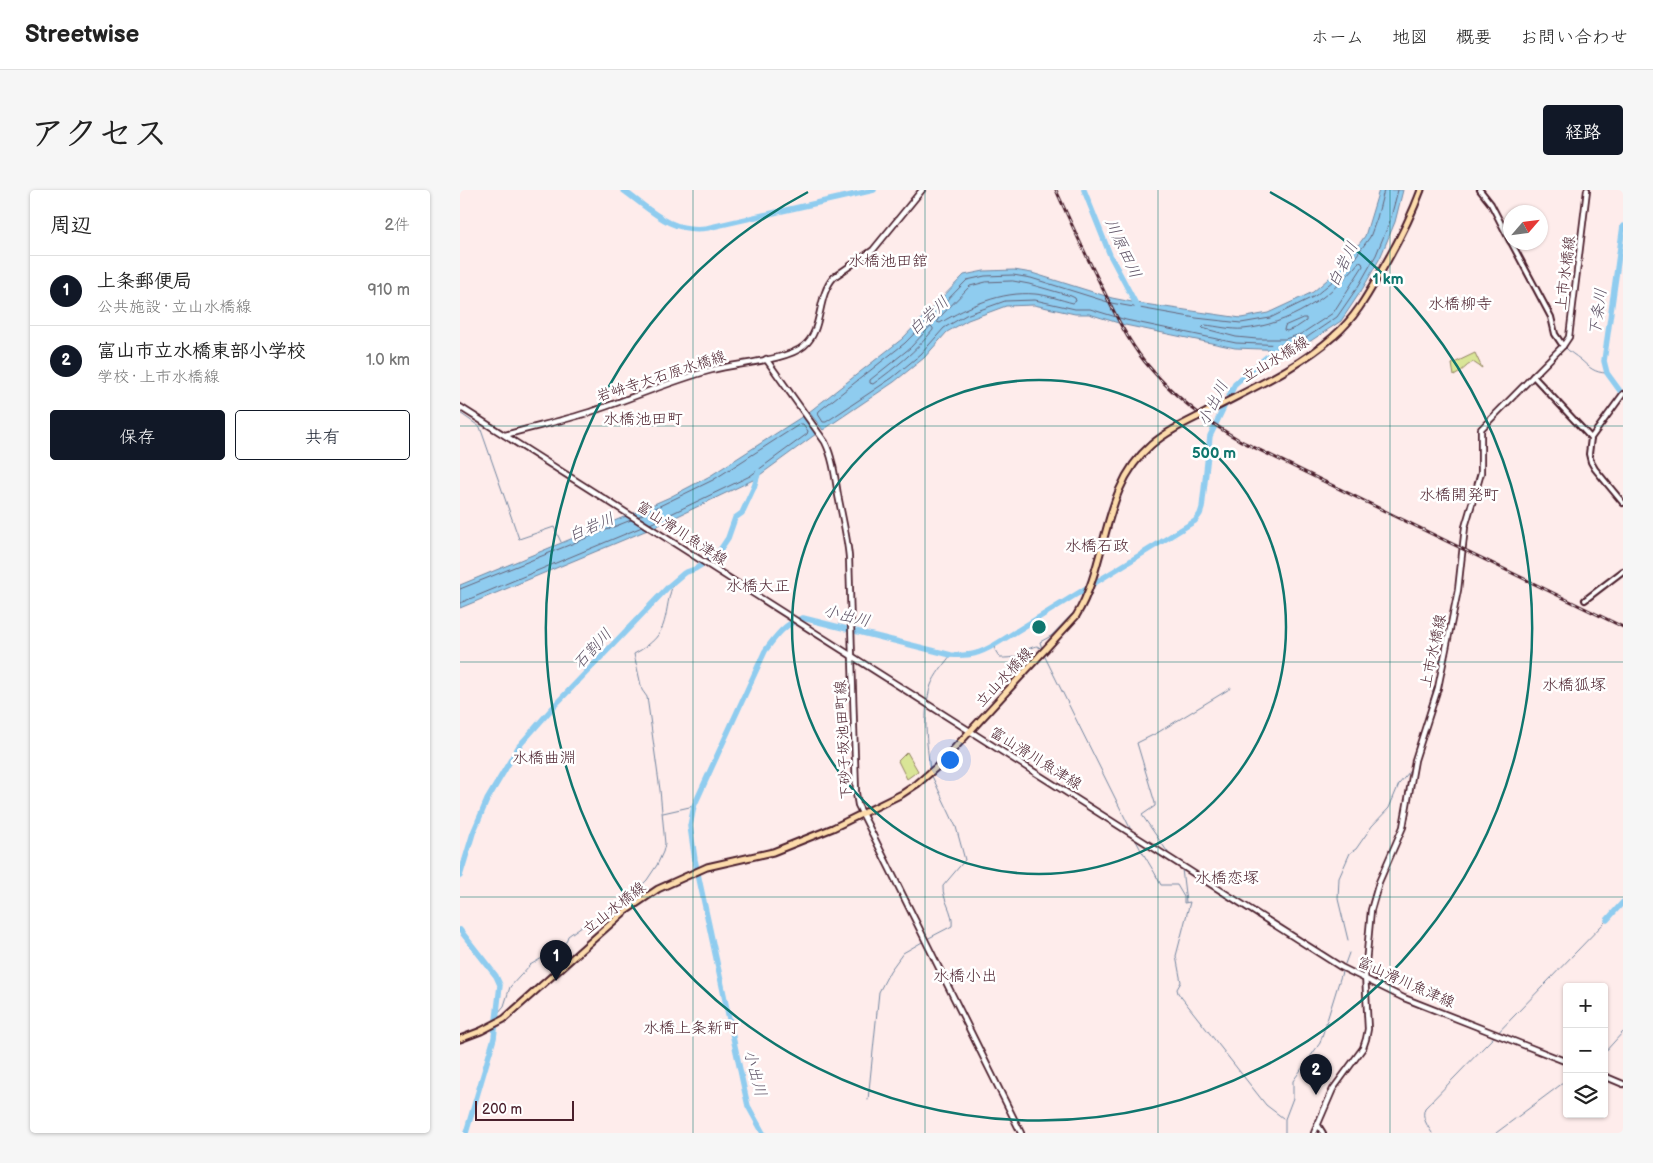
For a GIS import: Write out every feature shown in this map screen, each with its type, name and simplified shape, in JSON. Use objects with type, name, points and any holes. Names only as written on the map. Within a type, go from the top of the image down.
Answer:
[{"type":"main road","name":"岩峅寺大石原水橋線","points":[[505,435],[584,414],[710,370],[788,354],[806,343],[816,328],[824,293],[829,283],[873,250],[922,190]]},
{"type":"main road","name":"立山水橋線","points":[[460,1039],[501,1021],[629,908],[658,889],[694,872],[790,847],[902,794],[933,771],[1076,616],[1088,593],[1095,572],[1115,497],[1132,466],[1151,445],[1168,432],[1298,362],[1344,328],[1358,312],[1393,252],[1414,210],[1421,190]]},
{"type":"main road","name":"上市水橋線","points":[[1314,1133],[1334,1089],[1365,1044],[1368,1029],[1366,980],[1371,910],[1379,882],[1404,827],[1416,760],[1444,663],[1458,590],[1465,528],[1481,474],[1481,429],[1563,346],[1569,337],[1587,190]]},
{"type":"main road","name":"下砂子坂池田町線","points":[[766,359],[825,442],[830,454],[847,543],[856,793],[862,814],[1021,1133]]},
{"type":"main road","name":"富山滑川魚津線","points":[[460,407],[1326,957],[1366,980],[1404,998],[1563,1060]]},
{"type":"main road","points":[[1608,1078],[1623,1084]]},
{"type":"street","points":[[1480,190],[1491,204],[1503,227]]},
{"type":"street","points":[[1515,250],[1551,317],[1555,334],[1563,346]]},
{"type":"street","points":[[1533,376],[1591,438]]},
{"type":"street","points":[[1623,395],[1591,438],[1589,454],[1591,462],[1623,503]]},
{"type":"street","points":[[1586,600],[1623,571]]},
{"type":"street","points":[[1318,1126],[1323,1133]]},
{"type":"green space","points":[[1475,353],[1482,368],[1473,362],[1454,376],[1452,364]]},
{"type":"green space","points":[[907,752],[918,771],[907,779],[898,761]]},
{"type":"water","name":"白岩川","points":[[1379,190],[1403,190],[1395,222],[1380,258],[1341,321],[1306,344],[1287,350],[1235,348],[1125,325],[1089,314],[1075,314],[1034,305],[1006,306],[968,320],[947,332],[924,358],[894,382],[823,430],[809,412],[902,339],[964,275],[984,271],[1014,270],[1032,273],[1112,298],[1137,303],[1241,318],[1268,313],[1313,292],[1342,267],[1365,236]]},
{"type":"water","points":[[803,416],[816,434],[753,480],[657,526],[460,608],[460,585],[670,497],[710,476]]},
{"type":"waterway","name":"川原田川","points":[[623,190],[662,218],[682,227],[694,229],[707,228],[874,190]]},
{"type":"waterway","name":"川原田川","points":[[1084,190],[1110,255],[1138,308]]},
{"type":"waterway","name":"下条川","points":[[1623,226],[1604,361],[1607,373],[1623,395]]},
{"type":"waterway","points":[[1556,331],[1561,340]]},
{"type":"waterway","name":"小出川","points":[[763,1133],[748,1106],[695,860],[690,826],[694,806],[765,651],[777,635],[786,627],[803,618],[951,655],[975,654],[996,644],[1195,521],[1202,508],[1210,436],[1235,384],[1270,354],[1275,343]]},
{"type":"waterway","points":[[1564,346],[1592,369],[1607,373]]},
{"type":"waterway","points":[[460,413],[480,427],[519,539],[554,527],[561,542]]},
{"type":"waterway","name":"石割川","points":[[460,876],[473,833],[487,800],[519,746],[556,704],[670,585],[684,573],[695,569],[711,559],[720,550],[728,538],[735,518],[742,513],[759,471]]},
{"type":"waterway","points":[[498,1013],[504,1006],[510,987],[530,965],[556,950],[566,942],[568,936],[586,923],[606,914],[626,901],[647,880],[663,852],[665,844],[660,790],[647,697],[642,690],[634,654],[647,646],[656,638],[661,630],[675,579]]},
{"type":"waterway","points":[[1081,601],[1082,591]]},
{"type":"waterway","points":[[1042,649],[1040,642],[1051,636],[1077,609]]},
{"type":"waterway","points":[[996,644],[995,650],[1000,658],[1016,657],[1037,646],[1042,649]]},
{"type":"waterway","points":[[930,771],[926,728],[928,696],[935,677],[951,655]]},
{"type":"waterway","points":[[1044,655],[1131,830]]},
{"type":"waterway","points":[[1181,862],[1169,854],[1142,815],[1155,806],[1155,803],[1137,743],[1231,688]]},
{"type":"waterway","points":[[1419,740],[1434,688]]},
{"type":"waterway","points":[[1348,940],[1338,899],[1339,878],[1350,853],[1356,849],[1372,826],[1389,808],[1399,784],[1410,771],[1412,764]]},
{"type":"waterway","points":[[927,939],[952,926],[943,886],[965,860],[956,827],[931,774]]},
{"type":"waterway","points":[[663,813],[694,806]]},
{"type":"waterway","points":[[1135,839],[1161,885],[1177,885],[1184,897],[1184,903],[1190,902],[1176,956],[1181,982],[1177,989],[1178,993],[1266,1105],[1283,1118]]},
{"type":"waterway","points":[[1182,869],[1186,902]]},
{"type":"waterway","name":"下条川","points":[[1607,920],[1623,902]]},
{"type":"waterway","points":[[1432,1133],[1424,1118],[1425,1108],[1607,920]]},
{"type":"waterway","name":"石割川","points":[[460,930],[496,976],[500,985],[494,1038],[466,1133]]},
{"type":"waterway","points":[[868,1100],[879,992],[890,971],[903,953],[924,941]]},
{"type":"waterway","points":[[1345,964],[1349,953]]},
{"type":"waterway","points":[[1285,1133],[1285,1119],[1293,1098],[1293,1081],[1320,1043],[1342,972]]},
{"type":"waterway","points":[[1608,1049],[1623,1032]]},
{"type":"waterway","points":[[1496,1133],[1563,1083]]},
{"type":"railway","points":[[1056,190],[1120,324],[1132,343],[1155,374],[1177,396],[1201,415],[1241,441],[1623,627]]},
{"type":"place","name":"上条郵便局","points":[[556,981]]},
{"type":"place","name":"富山市立水橋東部小学校","points":[[1316,1095]]},
{"type":"district","name":"水橋池田舘","points":[[888,260]]},
{"type":"district","name":"水橋柳寺","points":[[1460,303]]},
{"type":"district","name":"水橋池田町","points":[[643,418]]},
{"type":"district","name":"水橋開発町","points":[[1459,494]]},
{"type":"district","name":"水橋石政","points":[[1097,545]]},
{"type":"district","name":"水橋大正","points":[[758,585]]},
{"type":"district","name":"水橋狐塚","points":[[1574,684]]},
{"type":"district","name":"水橋曲淵","points":[[544,757]]},
{"type":"district","name":"水橋恋塚","points":[[1227,877]]},
{"type":"district","name":"水橋小出","points":[[965,975]]},
{"type":"district","name":"水橋上条新町","points":[[691,1027]]}]
